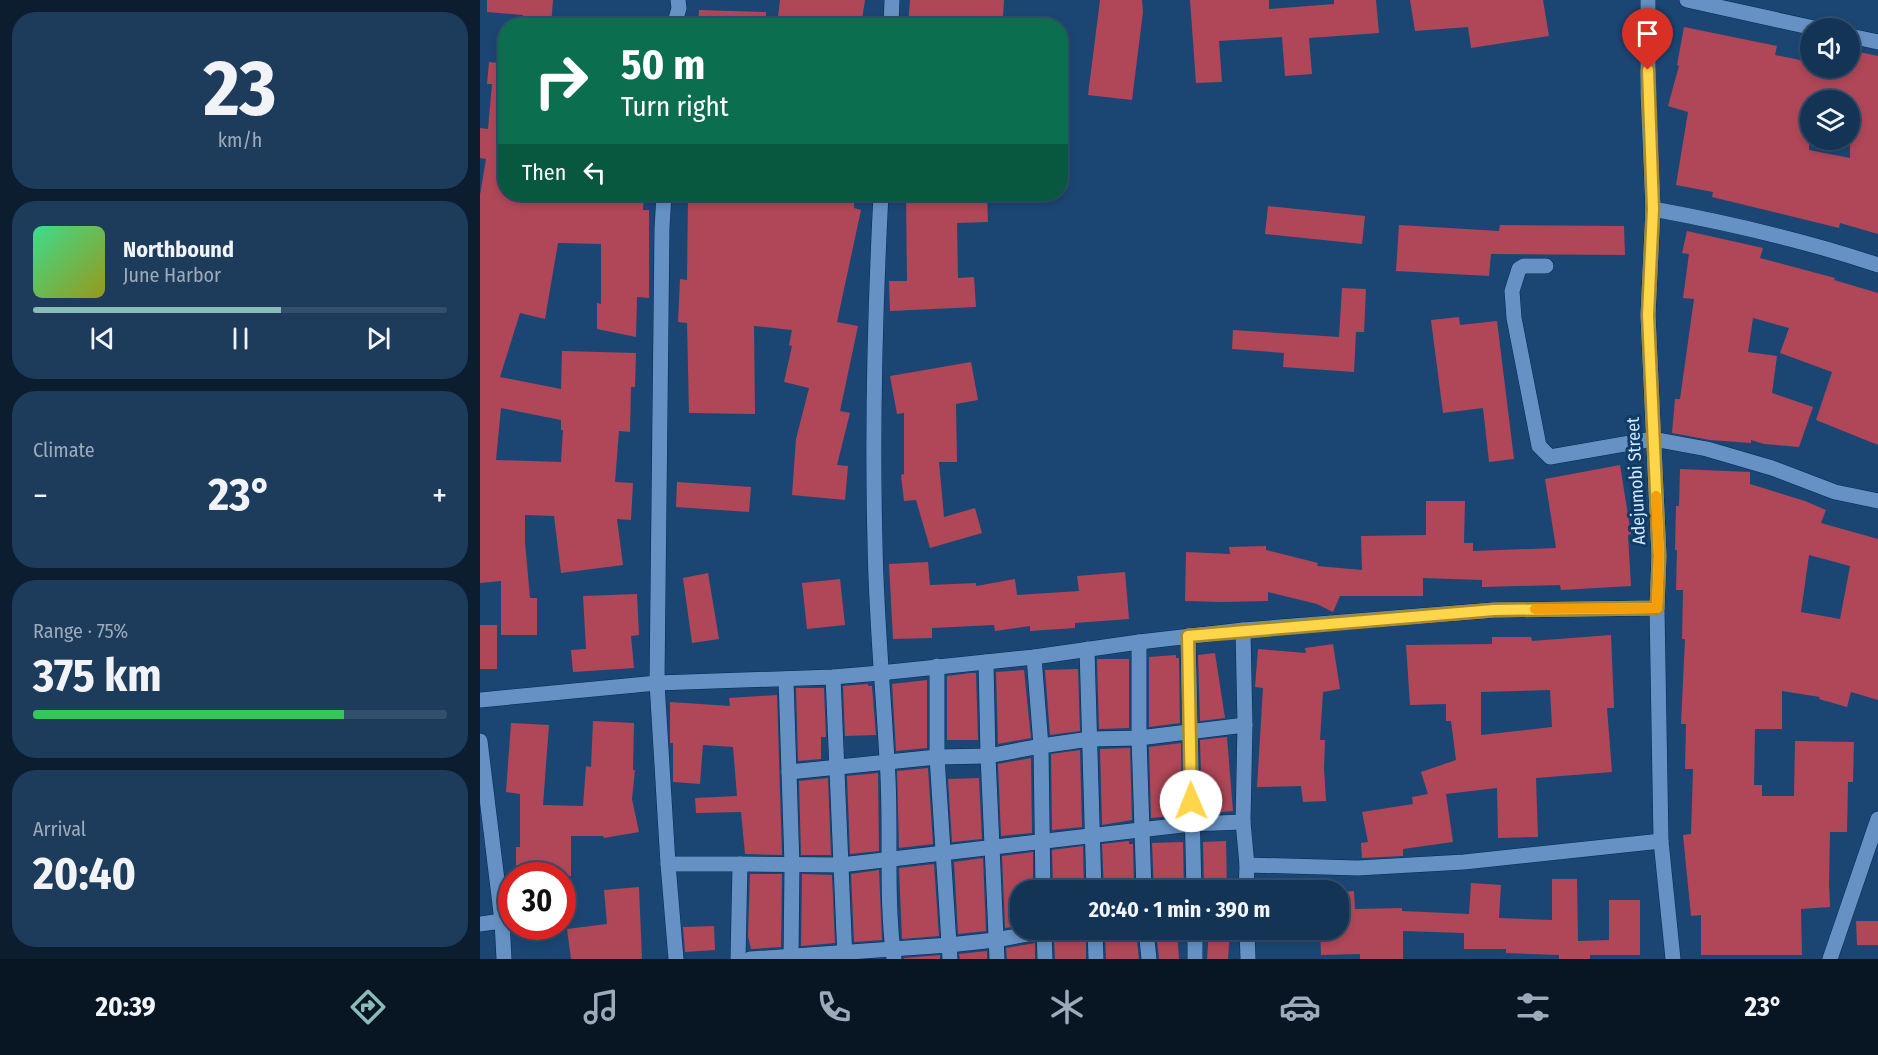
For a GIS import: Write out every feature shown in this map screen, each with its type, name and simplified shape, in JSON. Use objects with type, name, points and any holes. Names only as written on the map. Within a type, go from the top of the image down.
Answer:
[{"type":"street","points":[[676,18],[678,0]]},
{"type":"street","points":[[891,18],[892,0]]},
{"type":"street","name":"Adejumobi Street","points":[[1648,0],[1648,93],[1653,209],[1648,315],[1659,556],[1657,608],[1662,841],[1673,959]]},
{"type":"street","points":[[1687,0],[1800,25]]},
{"type":"street","points":[[1860,38],[1878,42]]},
{"type":"street","points":[[664,201],[657,683],[676,959]]},
{"type":"street","points":[[881,201],[874,408],[875,543],[880,673],[888,761],[893,953]]},
{"type":"street","points":[[1653,209],[1725,222],[1830,249],[1878,265]]},
{"type":"street","points":[[1546,266],[1524,266],[1519,269],[1512,291],[1514,318],[1539,446],[1550,457],[1653,440],[1707,448],[1772,468],[1835,492],[1878,501]]},
{"type":"street","points":[[480,700],[657,683],[833,677],[880,673],[1034,657],[1243,630],[1494,610],[1657,608]]},
{"type":"street","points":[[1243,630],[1245,725],[1243,822],[1246,880]]},
{"type":"street","points":[[1188,636],[1194,880]]},
{"type":"street","points":[[1139,642],[1143,880]]},
{"type":"street","points":[[1087,649],[1093,880]]},
{"type":"street","points":[[1034,657],[1041,746],[1043,880]]},
{"type":"street","points":[[986,662],[997,959]]},
{"type":"street","points":[[937,666],[938,757],[950,952]]},
{"type":"street","points":[[833,677],[845,955]]},
{"type":"street","points":[[786,679],[792,865],[791,957]]},
{"type":"street","points":[[789,772],[888,761],[988,756],[1090,739],[1139,738],[1245,725]]},
{"type":"street","points":[[480,741],[498,888]]},
{"type":"street","points":[[668,864],[842,865],[1191,824],[1243,822]]},
{"type":"street","points":[[1830,959],[1877,830]]},
{"type":"street","points":[[1247,865],[1370,867],[1464,862],[1662,841]]},
{"type":"street","points":[[738,959],[740,864]]},
{"type":"street","points":[[480,924],[498,922]]},
{"type":"street","points":[[750,959],[950,952],[1010,937]]},
{"type":"street","points":[[503,940],[504,959]]},
{"type":"street","points":[[1044,940],[1045,959]]},
{"type":"street","points":[[1095,940],[1096,959]]},
{"type":"street","points":[[1147,940],[1149,959]]},
{"type":"street","points":[[1195,940],[1195,959]]},
{"type":"street","points":[[1247,940],[1248,959]]},
{"type":"building","points":[[487,0],[553,0],[552,18],[522,18],[523,15],[487,12]]},
{"type":"building","points":[[780,0],[865,0],[862,18],[778,18]]},
{"type":"building","points":[[910,0],[1004,0],[1003,17],[1000,18],[909,18]]},
{"type":"building","points":[[1100,0],[1142,0],[1143,12],[1132,100],[1088,95]]},
{"type":"building","points":[[1190,0],[1269,0],[1269,9],[1334,4],[1334,0],[1376,0],[1379,33],[1309,38],[1312,74],[1285,76],[1282,37],[1219,41],[1222,82],[1196,83]]},
{"type":"building","points":[[1410,0],[1543,0],[1549,36],[1471,48],[1468,27],[1415,31]]},
{"type":"building","points":[[699,10],[766,12],[766,18],[698,18]]},
{"type":"building","points":[[1684,27],[1777,46],[1775,55],[1800,60],[1800,78],[1860,78],[1860,52],[1878,56],[1878,234],[1840,223],[1839,228],[1712,197],[1713,192],[1676,185],[1688,112],[1668,106],[1679,66],[1677,65]]},
{"type":"building","points":[[489,62],[498,63],[498,201],[644,201],[643,210],[649,210],[649,298],[637,297],[636,337],[597,329],[597,303],[601,304],[601,244],[558,243],[545,319],[520,313],[500,377],[561,389],[562,351],[636,353],[635,387],[631,387],[630,432],[619,431],[615,482],[633,483],[631,520],[617,519],[623,565],[561,573],[554,516],[525,515],[530,598],[537,598],[537,635],[501,635],[501,581],[480,583],[480,195],[486,159],[480,158],[480,128],[488,129],[492,84],[487,84]],"holes":[[[501,408],[561,420],[561,430],[563,430],[561,462],[496,460]]]},
{"type":"building","points":[[688,201],[854,201],[854,208],[861,210],[837,322],[858,326],[840,411],[850,413],[837,465],[848,466],[845,500],[792,495],[796,439],[809,388],[784,382],[792,346],[789,345],[792,330],[754,326],[755,414],[689,413],[687,323],[678,322],[680,279],[687,280]]},
{"type":"building","points":[[906,201],[987,201],[988,222],[957,223],[958,278],[974,277],[976,307],[890,311],[889,281],[907,281]]},
{"type":"building","points":[[1268,206],[1365,216],[1362,244],[1265,234]]},
{"type":"building","points":[[1399,225],[1499,231],[1500,225],[1624,226],[1625,255],[1491,254],[1489,276],[1396,271]]},
{"type":"building","points":[[1687,231],[1763,248],[1760,258],[1835,278],[1834,280],[1878,293],[1878,445],[1816,420],[1832,372],[1780,353],[1789,328],[1753,318],[1748,352],[1777,356],[1772,393],[1813,407],[1799,447],[1764,444],[1751,440],[1751,443],[1710,440],[1672,433],[1675,399],[1680,399],[1694,299],[1683,298],[1689,254],[1682,253]]},
{"type":"building","points":[[1342,288],[1366,289],[1364,332],[1356,332],[1354,372],[1283,367],[1284,353],[1232,349],[1233,330],[1339,337]]},
{"type":"building","points":[[1459,317],[1460,325],[1497,321],[1514,459],[1489,462],[1483,408],[1443,413],[1431,320]]},
{"type":"building","points":[[971,362],[978,400],[956,404],[957,462],[939,462],[944,517],[975,508],[982,533],[930,548],[916,500],[904,501],[901,475],[904,474],[904,413],[897,414],[890,376]]},
{"type":"building","points":[[1620,465],[1631,534],[1628,535],[1631,586],[1561,590],[1560,585],[1482,587],[1482,580],[1423,578],[1423,596],[1340,596],[1333,612],[1317,604],[1268,592],[1268,601],[1185,601],[1186,552],[1230,554],[1229,547],[1266,546],[1266,550],[1318,563],[1317,566],[1362,570],[1361,536],[1426,535],[1426,501],[1465,501],[1464,543],[1473,543],[1473,551],[1556,548],[1545,479]]},
{"type":"building","points":[[1680,469],[1750,472],[1750,484],[1826,510],[1821,523],[1878,539],[1878,700],[1851,692],[1847,707],[1819,699],[1820,697],[1782,691],[1782,729],[1755,729],[1754,785],[1762,785],[1762,796],[1794,796],[1795,741],[1854,742],[1853,782],[1848,782],[1847,832],[1830,832],[1830,907],[1801,909],[1802,955],[1701,955],[1701,915],[1691,916],[1683,835],[1691,834],[1693,769],[1685,769],[1686,724],[1681,724],[1685,639],[1682,639],[1683,590],[1676,590],[1676,506],[1679,506]],"holes":[[[1809,555],[1850,566],[1840,619],[1801,612]]]},
{"type":"building","points":[[677,482],[751,487],[749,512],[676,507]]},
{"type":"building","points":[[928,562],[930,585],[976,583],[976,586],[1015,579],[1017,595],[1079,591],[1077,576],[1125,572],[1129,619],[1075,623],[1075,628],[1030,631],[1030,626],[995,631],[994,625],[932,628],[932,638],[893,639],[889,564]]},
{"type":"building","points":[[708,573],[719,639],[692,643],[683,578]]},
{"type":"building","points":[[840,579],[845,625],[807,629],[802,583]]},
{"type":"building","points":[[637,594],[639,635],[631,636],[634,668],[573,672],[571,650],[586,649],[583,596]]},
{"type":"building","points":[[480,625],[497,625],[497,669],[480,669]]},
{"type":"building","points":[[1611,635],[1614,708],[1607,708],[1612,772],[1536,778],[1538,837],[1498,838],[1497,788],[1446,794],[1453,842],[1403,849],[1403,856],[1362,858],[1361,843],[1368,842],[1362,812],[1413,804],[1412,797],[1428,794],[1421,772],[1456,760],[1451,721],[1446,721],[1446,704],[1410,705],[1406,645],[1492,644],[1492,637],[1531,637],[1532,641]],"holes":[[[1550,690],[1552,727],[1481,735],[1481,692]]]},
{"type":"building","points":[[1333,644],[1340,689],[1323,692],[1320,740],[1325,740],[1326,801],[1303,802],[1301,786],[1257,787],[1263,688],[1255,687],[1258,649],[1306,653],[1305,648]]},
{"type":"building","points":[[1215,653],[1225,718],[1200,721],[1198,655]]},
{"type":"building","points":[[1176,655],[1176,658],[1179,658],[1180,723],[1149,727],[1149,657]]},
{"type":"building","points":[[1097,659],[1129,659],[1129,728],[1099,729]]},
{"type":"building","points":[[1078,669],[1080,731],[1050,735],[1045,670]]},
{"type":"building","points":[[1024,670],[1031,738],[998,744],[996,672]]},
{"type":"building","points":[[976,673],[978,740],[947,740],[947,676]]},
{"type":"building","points":[[927,680],[927,748],[896,751],[892,684]]},
{"type":"building","points":[[868,684],[872,686],[876,735],[845,736],[843,686]]},
{"type":"building","points":[[796,688],[824,688],[826,737],[821,737],[821,759],[798,761]]},
{"type":"building","points":[[777,695],[782,855],[745,854],[741,812],[696,813],[695,798],[737,796],[733,747],[703,745],[700,784],[673,782],[670,702],[730,706],[729,698]]},
{"type":"building","points":[[593,721],[634,723],[633,770],[635,770],[632,799],[639,832],[604,838],[603,836],[571,836],[571,862],[516,862],[516,847],[520,847],[520,794],[506,792],[511,723],[549,725],[543,805],[583,806],[586,766],[591,767]]},
{"type":"building","points":[[1227,737],[1233,811],[1202,814],[1200,740]]},
{"type":"building","points":[[1181,743],[1182,815],[1151,818],[1149,747]]},
{"type":"building","points":[[1130,748],[1132,820],[1102,825],[1100,749]]},
{"type":"building","points":[[1080,750],[1082,827],[1052,830],[1051,754]]},
{"type":"building","points":[[1031,758],[1032,833],[1001,836],[998,764]]},
{"type":"building","points":[[928,768],[933,844],[899,848],[897,771]]},
{"type":"building","points":[[878,773],[879,851],[850,854],[847,776]]},
{"type":"building","points":[[828,778],[831,855],[801,855],[799,781]]},
{"type":"building","points":[[979,778],[982,839],[952,842],[948,779]]},
{"type":"building","points":[[1129,841],[1129,844],[1133,844],[1134,880],[1104,880],[1102,844]]},
{"type":"building","points":[[1226,841],[1227,880],[1204,880],[1203,842]]},
{"type":"building","points":[[1183,842],[1184,880],[1154,880],[1152,843]]},
{"type":"building","points":[[1083,846],[1084,880],[1053,880],[1052,850]]},
{"type":"building","points":[[1033,852],[1033,880],[1010,880],[1010,927],[1005,928],[1002,856]]},
{"type":"building","points":[[983,858],[986,931],[958,934],[954,862]]},
{"type":"building","points":[[934,864],[939,936],[902,939],[899,868]]},
{"type":"building","points":[[879,870],[882,940],[854,942],[851,874]]},
{"type":"building","points":[[750,874],[782,874],[781,947],[751,949],[748,936]]},
{"type":"building","points":[[802,874],[832,875],[835,943],[801,946]]},
{"type":"building","points":[[1552,879],[1577,879],[1578,941],[1609,940],[1609,900],[1640,900],[1640,955],[1590,955],[1590,959],[1559,959],[1559,955],[1506,953],[1506,949],[1464,949],[1464,933],[1403,931],[1403,959],[1360,959],[1360,954],[1321,955],[1320,940],[1349,940],[1349,891],[1354,891],[1355,909],[1402,908],[1402,911],[1469,914],[1471,883],[1501,885],[1499,918],[1552,920]]},
{"type":"building","points":[[639,887],[642,959],[571,959],[568,940],[576,940],[576,928],[607,924],[604,890]]},
{"type":"building","points":[[1856,921],[1878,921],[1878,945],[1857,945]]},
{"type":"building","points":[[714,926],[715,950],[685,952],[683,927]]},
{"type":"building","points":[[1086,940],[1086,959],[1055,959],[1054,941]]},
{"type":"building","points":[[1105,940],[1137,940],[1139,959],[1106,959]]},
{"type":"building","points":[[1157,940],[1178,940],[1179,959],[1159,959]]},
{"type":"building","points":[[1208,940],[1229,940],[1228,959],[1207,959]]},
{"type":"building","points":[[1035,943],[1035,959],[1007,959],[1006,948]]},
{"type":"building","points":[[987,951],[987,959],[960,959],[959,954]]},
{"type":"building","points":[[940,955],[940,959],[904,959],[904,958]]},
{"type":"slow traffic","points":[[1535,609],[1657,608],[1659,556],[1656,496]]},
{"type":"route","points":[[1191,801],[1188,636],[1494,610],[1657,608],[1659,556],[1648,315],[1653,209],[1648,70]]}]
